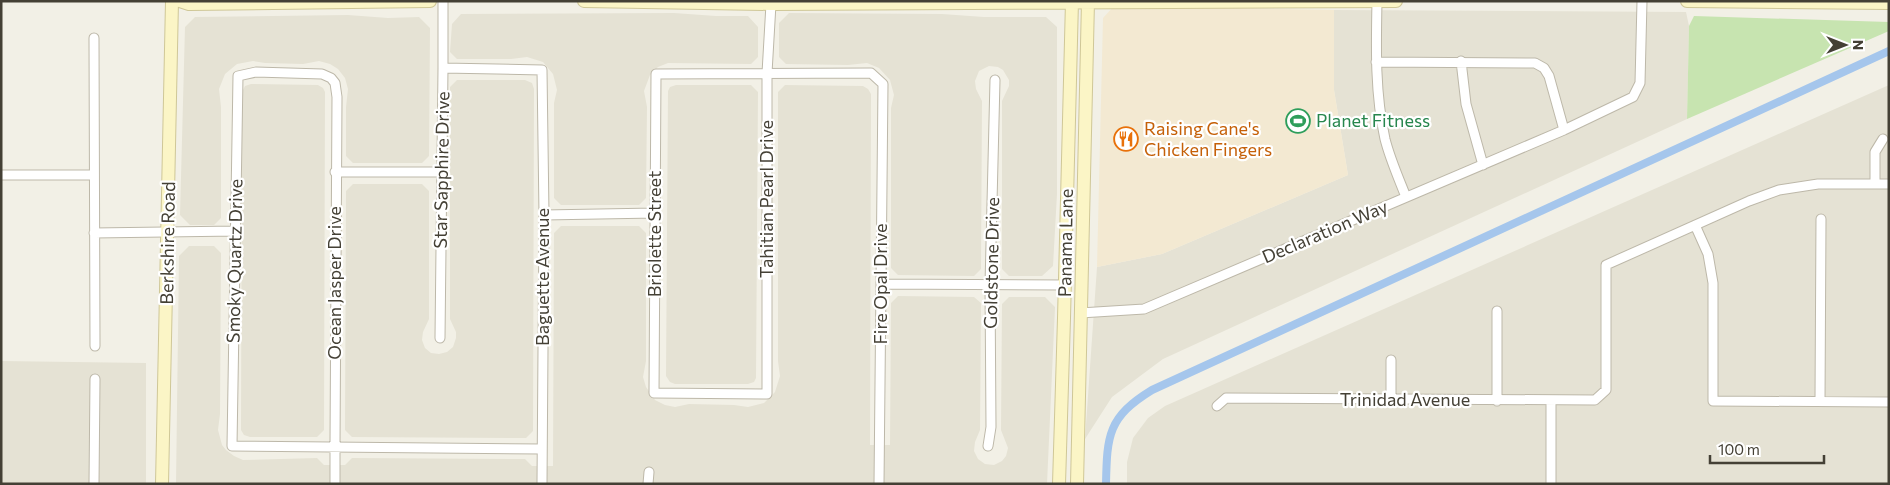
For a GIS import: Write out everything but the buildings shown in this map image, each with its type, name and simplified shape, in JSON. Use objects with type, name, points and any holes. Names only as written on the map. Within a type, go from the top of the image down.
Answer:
[{"type":"main road","name":"Berkshire Road","points":[[162,484],[172,1]]},
{"type":"main road","points":[[180,1],[189,4],[430,1]]},
{"type":"main road","points":[[584,1],[771,3],[1396,1]]},
{"type":"main road","points":[[1687,1],[1889,3]]},
{"type":"main road","name":"Panama Lane","points":[[1059,484],[1072,2]]},
{"type":"main road","name":"Panama Lane","points":[[1076,484],[1088,2]]},
{"type":"main road","points":[[1065,285],[1080,313]]},
{"type":"street","name":"Star Sapphire Drive","points":[[440,338],[442,1]]},
{"type":"street","points":[[1377,1],[1376,62],[1379,102],[1386,141],[1406,197]]},
{"type":"street","name":"Declaration Way","points":[[1080,313],[1144,309],[1564,130],[1633,97],[1640,83],[1642,1]]},
{"type":"street","name":"Tahitian Pearl Drive","points":[[654,393],[768,394],[767,73],[771,3]]},
{"type":"street","points":[[94,38],[95,346]]},
{"type":"street","points":[[1376,62],[1461,61],[1535,63],[1544,68],[1549,76],[1564,130]]},
{"type":"street","points":[[1461,61],[1466,104],[1483,165]]},
{"type":"street","name":"Baguette Avenue","points":[[443,68],[542,70],[544,215],[542,484]]},
{"type":"street","name":"Smoky Quartz Drive","points":[[335,83],[322,74],[256,72],[238,76],[232,446],[335,446]]},
{"type":"street","name":"Briolette Street","points":[[654,393],[656,74],[767,73]]},
{"type":"street","name":"Fire Opal Drive","points":[[767,73],[871,73],[883,84],[879,484]]},
{"type":"street","name":"Goldstone Drive","points":[[988,446],[991,427],[990,284],[995,80]]},
{"type":"street","name":"Ocean Jasper Drive","points":[[335,83],[337,97],[335,172],[335,484]]},
{"type":"street","points":[[1875,184],[1875,152],[1883,139]]},
{"type":"street","points":[[335,172],[442,172]]},
{"type":"street","points":[[1,175],[94,175]]},
{"type":"street","points":[[1889,184],[1818,184],[1779,190],[1748,201],[1695,225],[1708,254],[1713,284],[1713,401],[1889,402]]},
{"type":"street","points":[[544,215],[655,213]]},
{"type":"street","points":[[1820,401],[1821,219]]},
{"type":"street","name":"Trinidad Avenue","points":[[1218,406],[1226,398],[1497,401],[1595,400],[1606,390],[1606,265],[1695,225]]},
{"type":"street","points":[[94,233],[236,231]]},
{"type":"street","points":[[881,284],[1065,285]]},
{"type":"street","points":[[1497,311],[1497,401]]},
{"type":"street","points":[[1391,360],[1391,400]]},
{"type":"street","points":[[94,484],[95,378]]},
{"type":"street","points":[[1551,401],[1551,484]]},
{"type":"street","points":[[335,446],[542,449]]},
{"type":"street","points":[[648,472],[648,484]]},
{"type":"shaded area","points":[[1114,6],[1334,10],[1334,90],[1348,175],[1162,254],[1097,267],[1103,18]]},
{"type":"shaded area","points":[[1334,10],[1686,12],[1689,26],[1687,119],[1163,359],[1112,397],[1085,439],[1097,267],[1162,254],[1348,175],[1334,90]]},
{"type":"shaded area","points":[[674,13],[748,16],[758,27],[758,57],[751,64],[668,63],[658,67],[650,75],[644,91],[647,107],[646,198],[639,205],[561,205],[554,198],[554,103],[557,90],[553,74],[543,62],[527,57],[511,59],[457,59],[450,52],[452,24],[461,14]]},
{"type":"shaded area","points":[[789,13],[1046,17],[1057,27],[1057,194],[1053,266],[1042,276],[1009,276],[1002,269],[1002,101],[1009,86],[1009,80],[1003,70],[998,67],[989,66],[979,71],[975,81],[976,89],[982,101],[981,269],[974,276],[898,275],[891,268],[891,108],[894,95],[890,80],[879,68],[867,63],[848,65],[786,64],[779,57],[779,23]]},
{"type":"shaded area","points":[[348,15],[388,18],[419,17],[430,28],[429,156],[422,163],[353,163],[346,156],[348,89],[345,78],[338,69],[330,64],[319,61],[303,64],[253,61],[237,64],[225,74],[219,89],[221,107],[221,218],[214,225],[190,225],[180,215],[185,27],[195,17]]},
{"type":"shaded area","points":[[457,80],[525,80],[532,83],[534,89],[533,431],[526,438],[352,437],[345,430],[346,191],[353,184],[422,184],[429,191],[429,319],[423,332],[422,340],[425,348],[431,353],[447,352],[453,347],[456,338],[456,332],[450,319],[450,87]]},
{"type":"shaded area","points":[[251,84],[318,85],[325,92],[324,430],[317,437],[250,437],[244,435],[241,430],[242,92],[245,86]]},
{"type":"shaded area","points":[[676,85],[751,85],[758,92],[756,378],[754,382],[748,384],[675,384],[670,382],[666,376],[668,91],[670,87]]},
{"type":"shaded area","points":[[785,85],[863,86],[871,94],[870,445],[890,445],[891,303],[898,296],[974,297],[981,303],[980,430],[975,442],[974,451],[978,459],[985,464],[994,465],[1002,461],[1006,456],[1008,448],[1001,430],[1002,304],[1009,297],[1045,297],[1055,307],[1047,484],[176,484],[179,256],[189,246],[214,246],[221,253],[220,414],[218,430],[222,445],[226,450],[243,460],[317,458],[324,465],[345,465],[352,458],[525,459],[532,466],[553,466],[554,233],[561,226],[639,226],[646,233],[646,361],[643,377],[646,387],[655,400],[675,407],[689,404],[748,407],[764,403],[775,392],[780,376],[778,361],[778,92]]},
{"type":"shaded area","points":[[1889,85],[1889,484],[1127,484],[1127,462],[1133,438],[1148,418],[1165,406]]},
{"type":"shaded area","points":[[1,361],[146,363],[146,484],[1,484]]},
{"type":"green space","points":[[1694,16],[1889,22],[1889,31],[1687,119],[1689,26]]},
{"type":"waterway","points":[[1106,484],[1107,452],[1113,429],[1126,409],[1152,390],[1889,51]]},
{"type":"place","name":"Planet Fitness","points":[[1298,121]]},
{"type":"place","name":"Raising Cane's Chicken Fingers","points":[[1126,139]]}]
